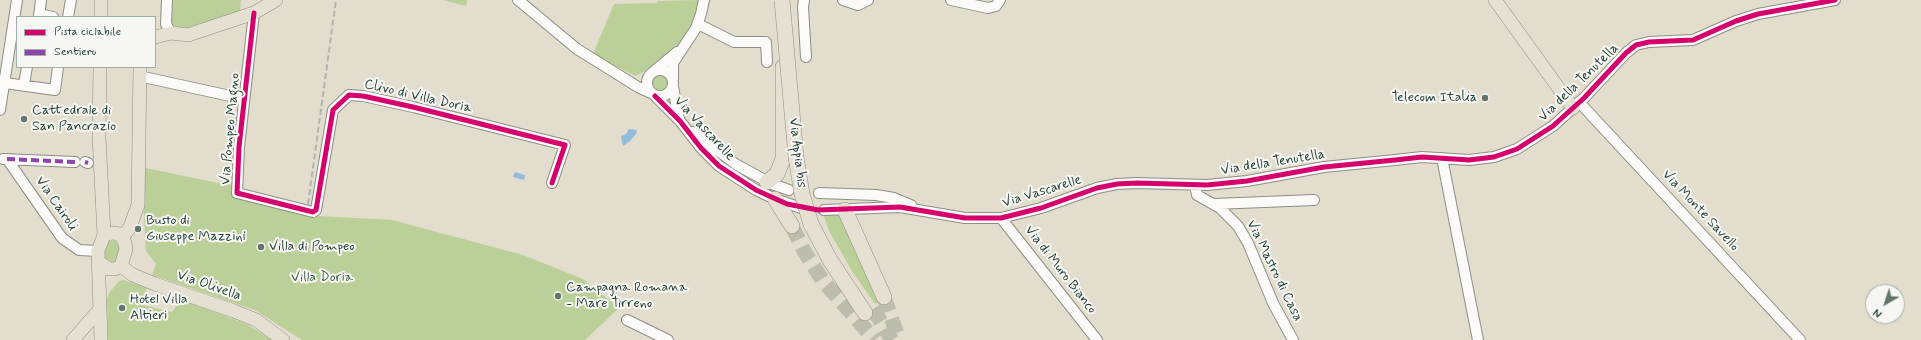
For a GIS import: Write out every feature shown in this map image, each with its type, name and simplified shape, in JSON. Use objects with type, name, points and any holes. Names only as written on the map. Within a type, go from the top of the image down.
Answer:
[{"type":"highway","name":"Via Appia bis","points":[[782,0],[796,157],[802,194],[818,218],[835,254],[869,311]]},
{"type":"highway","name":"Via Appia bis","points":[[791,0],[806,160],[818,218]]},
{"type":"highway","points":[[767,182],[774,177],[781,167],[783,159],[782,78],[785,32]]},
{"type":"highway","points":[[775,199],[792,226]]},
{"type":"highway","points":[[845,210],[884,297]]},
{"type":"main road","points":[[101,0],[101,16]]},
{"type":"main road","points":[[156,37],[171,33],[188,35],[254,13],[276,0]]},
{"type":"main road","points":[[1495,0],[1576,105]]},
{"type":"main road","points":[[100,68],[99,137],[104,235],[99,257],[98,294],[101,340]]},
{"type":"main road","points":[[123,237],[130,227],[138,205],[140,72]]},
{"type":"main road","points":[[98,294],[119,267],[126,249],[123,237],[117,233],[104,235]]},
{"type":"main road","points":[[99,257],[109,269],[119,267]]},
{"type":"main road","name":"Via Olivella","points":[[119,267],[133,275],[155,284],[256,320],[284,340]]},
{"type":"main road","points":[[76,338],[99,310]]},
{"type":"street","points":[[0,105],[17,0]]},
{"type":"street","points":[[39,15],[41,0]]},
{"type":"street","points":[[68,16],[71,0]]},
{"type":"street","points":[[168,0],[166,24],[171,33]]},
{"type":"street","name":"Via Vascarelle","points":[[518,0],[570,43],[653,94],[680,121],[700,148],[719,166],[744,183],[775,199],[801,208]]},
{"type":"street","points":[[684,47],[651,74],[647,87],[653,94],[664,96],[671,91],[673,83],[673,66],[698,24],[704,0]]},
{"type":"street","points":[[804,0],[803,7],[806,57]]},
{"type":"street","points":[[842,0],[860,5],[868,0]]},
{"type":"street","points":[[951,0],[988,8],[996,6],[1000,0]]},
{"type":"street","name":"Via della Tenutella","points":[[1195,185],[1247,181],[1313,165],[1404,159],[1494,157],[1517,149],[1546,131],[1576,105],[1626,53],[1639,44],[1649,42],[1693,40],[1736,21],[1758,14],[1835,0]]},
{"type":"street","name":"Via Pompeo Magno","points":[[254,13],[239,146],[237,193],[314,212]]},
{"type":"street","points":[[698,24],[734,42],[766,42],[767,62]]},
{"type":"street","points":[[24,84],[28,68]]},
{"type":"street","points":[[4,80],[55,90],[58,68]]},
{"type":"street","points":[[651,74],[664,71],[673,83]]},
{"type":"street","points":[[140,72],[244,99]]},
{"type":"street","name":"Via Vascarelle","points":[[617,72],[634,79],[640,79],[651,74]]},
{"type":"street","name":"Via Vascarelle","points":[[673,83],[680,121]]},
{"type":"street","name":"Clivo di Villa Doria","points":[[314,212],[318,208],[333,110],[349,95],[364,96],[413,107],[565,145],[552,183]]},
{"type":"street","name":"Via Monte Savello","points":[[1576,105],[1800,340]]},
{"type":"street","points":[[680,121],[731,162],[767,182],[789,190]]},
{"type":"street","points":[[1442,158],[1478,340]]},
{"type":"street","points":[[3,159],[75,162]]},
{"type":"street","name":"Via Cairoli","points":[[3,159],[67,244],[99,257]]},
{"type":"street","name":"Via Vascarelle","points":[[818,218],[845,210],[900,207],[920,209],[965,218],[1000,218],[1041,208],[1097,188],[1117,184],[1137,183],[1195,185]]},
{"type":"street","name":"Via Mastro di Casa","points":[[1195,185],[1197,195],[1214,204],[1231,217],[1244,236],[1270,297],[1294,340]]},
{"type":"street","points":[[819,193],[887,196],[920,209]]},
{"type":"street","points":[[1214,204],[1314,200]]},
{"type":"street","name":"Via di Muro Bianco","points":[[1000,218],[1097,340]]},
{"type":"street","points":[[626,320],[668,340]]},
{"type":"green space","points":[[173,0],[241,0],[240,11],[187,29],[176,28],[172,22]]},
{"type":"green space","points":[[443,0],[467,0],[466,6]]},
{"type":"green space","points":[[699,0],[695,23],[676,49],[643,72],[635,76],[593,54],[614,4]]},
{"type":"green space","points":[[657,76],[663,76],[667,80],[667,86],[663,90],[657,90],[653,86],[653,80]]},
{"type":"green space","name":"Villa Doria","points":[[141,167],[223,184],[235,185],[235,195],[319,216],[392,220],[523,255],[583,279],[619,308],[585,340],[302,340],[255,310],[152,275],[156,264],[146,251]]},
{"type":"green space","points":[[823,213],[838,214],[847,223],[879,302],[875,304],[852,271],[829,231]]},
{"type":"green space","points":[[109,241],[115,241],[120,247],[118,259],[114,264],[105,260],[103,248]]},
{"type":"green space","points":[[124,280],[147,288],[143,305],[172,312],[179,302],[183,304],[186,300],[248,325],[272,340],[108,340],[107,300],[109,293],[119,281]]},
{"type":"water","points":[[629,129],[637,130],[636,134],[623,146],[621,136],[626,134]]},
{"type":"water","points":[[515,172],[525,175],[524,180],[513,177]]},
{"type":"tunnel","points":[[792,226],[804,251],[823,281],[875,340]]},
{"type":"tunnel","points":[[884,297],[899,340]]},
{"type":"tunnel","points":[[873,309],[892,340]]},
{"type":"railway","points":[[308,204],[336,0]]},
{"type":"marked path","points":[[7,159],[75,162]]},
{"type":"cycle path","points":[[655,96],[680,121],[701,148],[719,166],[756,190],[787,204],[818,210],[900,207],[965,218],[1001,218],[1041,208],[1097,188],[1117,184],[1137,183],[1207,185],[1247,181],[1324,167],[1422,157],[1469,160],[1494,157],[1517,149],[1553,126],[1584,98],[1626,53],[1636,45],[1649,42],[1693,40],[1736,21],[1758,14],[1835,0]]},
{"type":"cycle path","points":[[254,13],[239,147],[237,193],[313,212],[316,210],[333,110],[349,95],[363,96],[413,107],[565,145],[552,183]]},
{"type":"place","name":"Telecom Italia","points":[[1485,98]]},
{"type":"place","name":"Cattedrale di San Pancrazio","points":[[24,119]]},
{"type":"place","name":"Busto di Giuseppe Mazzini","points":[[138,229]]},
{"type":"place","name":"Villa di Pompeo","points":[[261,247]]},
{"type":"place","name":"Campagna Romana - Mare Tirreno","points":[[558,296]]},
{"type":"place","name":"Hotel Villa Altieri","points":[[122,308]]}]
